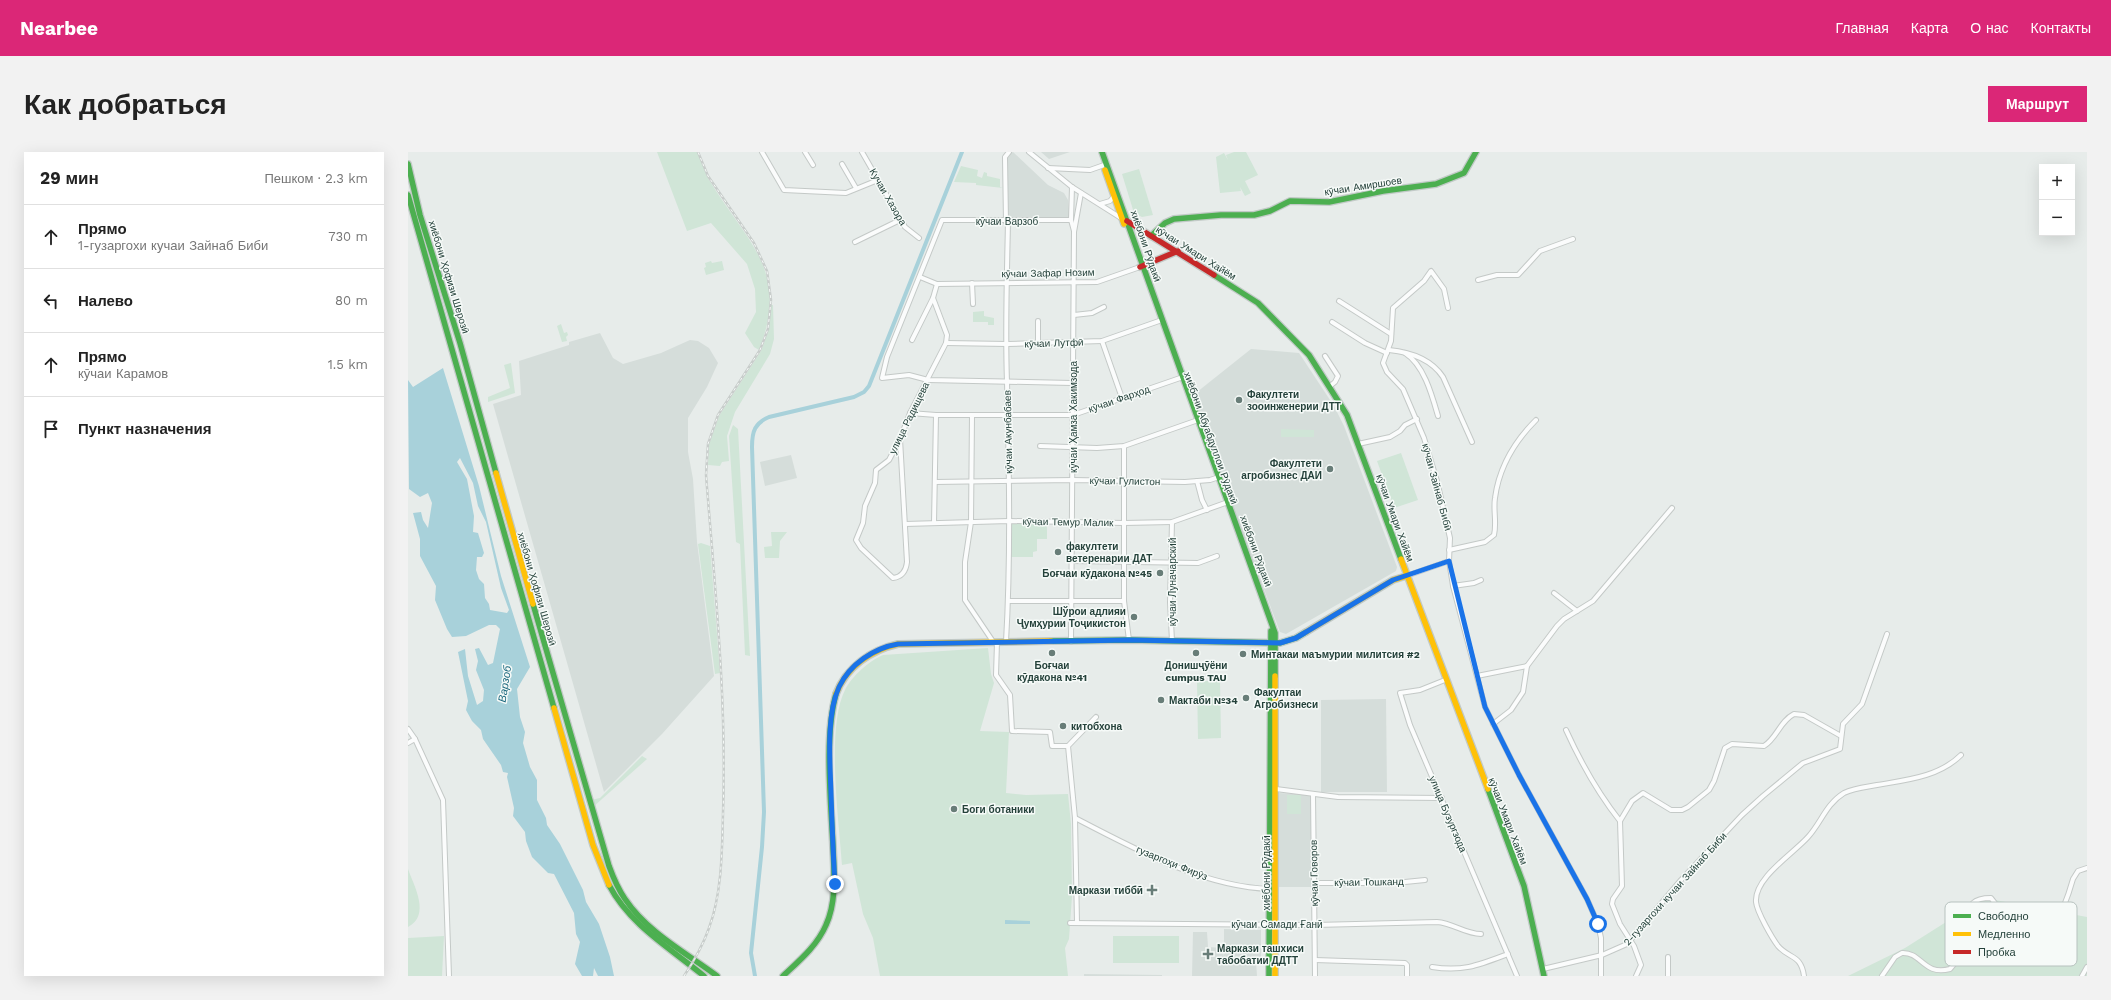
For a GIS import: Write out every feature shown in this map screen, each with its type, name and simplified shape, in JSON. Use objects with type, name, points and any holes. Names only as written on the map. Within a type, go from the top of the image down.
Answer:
[{"type":"main road","name":"хиёбони Абуабдуллои Рӯдакӣ","points":[[1102,152],[1114,196],[1142,266],[1159,321],[1227,503],[1274,643],[1273,889],[1270,976]]},
{"type":"main road","name":"кӯчаи Амиршоев","points":[[1151,236],[1165,223],[1174,219],[1221,215],[1254,215],[1270,211],[1290,201],[1329,202],[1383,191],[1436,184],[1464,173],[1476,152]]},
{"type":"main road","name":"хиёбони Ҳофизи Шерозӣ","points":[[408,164],[419,208],[466,367],[505,508],[604,850],[617,886],[628,904],[656,932],[717,976]]},
{"type":"main road","name":"хиёбони Рӯдакӣ","points":[[1106,164],[1128,221],[1174,358]]},
{"type":"main road","name":"хиёбони Ҳофизи Шерозӣ","points":[[408,195],[596,852],[611,890],[622,906],[637,923],[704,976]]},
{"type":"main road","name":"кӯчаи Умари Хайём","points":[[1122,218],[1178,251],[1263,308],[1309,355],[1347,415],[1445,680],[1524,886],[1544,976]]},
{"type":"main road","name":"кӯчаи Зафар Нозим","points":[[1142,266],[1178,251]]},
{"type":"main road","points":[[783,976],[815,945],[825,928],[830,914],[835,884],[830,760],[832,716],[839,688],[851,670],[863,658],[888,645],[898,644],[1129,640],[1274,643],[1296,638],[1393,580],[1406,576]]},
{"type":"main road","name":"хиёбони Рӯдакӣ","points":[[1273,779],[1276,789],[1273,889]]},
{"type":"main road","points":[[596,852],[604,850]]},
{"type":"main road","name":"хиёбони Рӯдакӣ","points":[[1272,924],[1275,976]]},
{"type":"street","points":[[762,152],[784,190],[846,193],[878,180]]},
{"type":"street","points":[[805,152],[813,165]]},
{"type":"street","name":"Кучаи Хазора","points":[[862,152],[900,220],[905,227],[919,238]]},
{"type":"street","name":"кӯчаи Акунбабаев","points":[[1006,642],[1008,600],[1009,415],[1007,382],[1007,221],[1005,157],[1009,152]]},
{"type":"street","points":[[1029,152],[1080,193],[1122,218]]},
{"type":"street","points":[[842,164],[856,188]]},
{"type":"street","points":[[1047,168],[1090,170],[1106,164]]},
{"type":"street","points":[[1072,187],[1071,220],[1074,232]]},
{"type":"street","name":"кӯчаи Ҳамза Хакимзода","points":[[1071,642],[1074,232],[1080,193]]},
{"type":"street","points":[[1100,204],[1110,201],[1114,196]]},
{"type":"street","points":[[855,242],[900,220]]},
{"type":"street","name":"кӯчаи Варзоб","points":[[920,277],[942,220],[1071,220]]},
{"type":"street","points":[[1478,280],[1497,276],[1518,275],[1540,251],[1562,245],[1573,239]]},
{"type":"street","name":"кӯчаи Зафар Нозим","points":[[937,284],[1097,282],[1142,266]]},
{"type":"street","name":"кӯчаи Зайнаб Бибӣ","points":[[1448,308],[1444,290],[1431,271],[1424,281],[1393,308],[1388,351],[1383,363],[1385,368],[1403,389],[1417,420],[1437,481],[1450,538],[1449,561],[1454,586],[1485,707],[1587,899],[1598,924],[1602,955],[1601,976]]},
{"type":"street","points":[[912,340],[933,298],[937,284],[920,277],[887,357],[882,378],[909,376],[928,380],[1072,383]]},
{"type":"street","points":[[972,283],[973,304]]},
{"type":"street","points":[[933,298],[947,335],[946,343]]},
{"type":"street","points":[[1339,301],[1391,334]]},
{"type":"street","points":[[1074,314],[1092,313],[1104,307]]},
{"type":"street","points":[[1038,321],[1038,343]]},
{"type":"street","name":"кӯчаи Лутфӣ","points":[[946,343],[1007,344],[1102,341],[1159,321]]},
{"type":"street","points":[[1332,322],[1365,343],[1388,351],[1401,351],[1415,354],[1440,373],[1472,442]]},
{"type":"street","points":[[1102,341],[1122,398]]},
{"type":"street","name":"улица Радищева","points":[[905,524],[906,567],[903,574],[893,578],[861,548],[856,540],[862,523],[864,506],[875,483],[876,470],[889,460],[900,439],[910,413],[946,343]]},
{"type":"street","points":[[1401,351],[1410,357],[1423,376],[1438,416]]},
{"type":"street","points":[[1325,356],[1338,376],[1335,382],[1329,387]]},
{"type":"street","name":"кӯчаи Фарҳод","points":[[910,413],[936,415],[1073,415],[1181,378]]},
{"type":"street","points":[[934,523],[936,415]]},
{"type":"street","points":[[972,415],[971,522],[965,562],[965,600],[995,642],[996,675],[1011,698],[1012,731],[1050,732],[1052,746],[1068,746],[1096,717]]},
{"type":"street","points":[[1040,446],[1124,446],[1197,420]]},
{"type":"street","points":[[1358,444],[1390,437],[1400,431],[1405,424],[1417,420]]},
{"type":"street","points":[[1449,550],[1485,542],[1494,535],[1495,498],[1505,464],[1524,432],[1536,420]]},
{"type":"street","points":[[900,439],[905,524]]},
{"type":"street","points":[[1124,446],[1124,601],[1129,640]]},
{"type":"street","name":"кӯчаи Гулистон","points":[[935,482],[1073,480],[1197,481],[1218,478]]},
{"type":"street","points":[[1197,481],[1202,500],[1207,510]]},
{"type":"street","name":"кӯчаи Темур Малик","points":[[905,524],[1009,521],[1124,523],[1172,522],[1227,503]]},
{"type":"street","points":[[1493,724],[1511,710],[1523,692],[1527,666],[1557,626],[1593,601],[1672,508]]},
{"type":"street","name":"кӯчаи Луначарский","points":[[1172,522],[1170,602],[1172,641]]},
{"type":"street","points":[[1072,561],[1198,563],[1217,556]]},
{"type":"street","points":[[1406,576],[1449,561]]},
{"type":"street","points":[[1454,586],[1474,583],[1481,580]]},
{"type":"street","points":[[1554,593],[1578,611]]},
{"type":"street","points":[[1008,600],[1124,601]]},
{"type":"street","points":[[1636,976],[1641,965],[1634,946],[1620,924],[1612,904],[1613,899],[1622,886],[1620,820],[1626,807],[1640,794],[1647,794],[1671,810],[1682,810],[1688,807],[1709,790],[1714,781],[1725,748],[1732,744],[1764,746],[1774,738],[1784,721],[1794,714],[1804,715],[1841,736],[1843,724],[1862,704],[1887,634]]},
{"type":"street","points":[[1477,676],[1527,666]]},
{"type":"street","name":"улица Бузургзода","points":[[1445,680],[1420,690],[1400,694],[1410,724],[1517,976]]},
{"type":"street","points":[[408,729],[415,739],[443,800],[449,976]]},
{"type":"street","points":[[1566,730],[1594,786],[1620,820]]},
{"type":"street","name":"2-гузаргохи кучаи Зайнаб Биби","points":[[1543,969],[1602,955],[1620,949],[1631,941],[1681,880],[1752,806],[1803,763],[1841,748],[1841,736]]},
{"type":"street","points":[[408,743],[415,739]]},
{"type":"street","points":[[1068,746],[1075,818],[1077,923]]},
{"type":"street","points":[[1804,976],[1800,962],[1778,946],[1757,906],[1757,896],[1769,875],[1777,864],[1806,840],[1826,809],[1844,794],[1863,787],[1907,780],[1932,774],[1946,767],[1961,755]]},
{"type":"street","points":[[1276,789],[1338,797],[1442,798]]},
{"type":"street","name":"кӯчаи Говоров","points":[[1313,794],[1315,976]]},
{"type":"street","name":"гузаргоҳи Фирӯз","points":[[1075,818],[1139,850],[1205,878],[1273,889]]},
{"type":"street","points":[[2066,902],[2073,878],[2078,871],[2087,868]]},
{"type":"street","name":"кӯчаи Тошканд","points":[[1314,883],[1395,883],[1425,880]]},
{"type":"street","points":[[1975,902],[1985,898],[1990,898],[1994,902]]},
{"type":"street","name":"кӯчаи Самади Ғанӣ","points":[[1070,923],[1315,925],[1437,922],[1455,925],[1472,933],[1481,934]]},
{"type":"street","points":[[1882,976],[1895,957],[1902,953],[1911,955],[1933,970],[1950,969],[1952,966]]},
{"type":"street","points":[[1432,967],[1453,970],[1466,969],[1508,954]]},
{"type":"street","points":[[1668,957],[1668,976]]},
{"type":"street","points":[[1315,960],[1407,964],[1407,976]]},
{"type":"street","points":[[2082,976],[2087,967]]},
{"type":"shaded area","points":[[1013,152],[1048,185],[1064,193],[1068,200],[1069,220],[1006,219],[1007,156]]},
{"type":"shaded area","points":[[1041,152],[1070,152],[1049,159]]},
{"type":"shaded area","points":[[600,333],[613,358],[623,364],[661,353],[690,340],[698,341],[709,348],[718,363],[707,387],[688,418],[688,452],[693,479],[697,542],[714,676],[662,734],[604,792],[493,404],[521,395],[519,361],[569,345],[569,342]]},
{"type":"shaded area","points":[[1251,349],[1299,353],[1334,406],[1344,426],[1397,567],[1396,571],[1286,634],[1280,632],[1192,396]]},
{"type":"shaded area","points":[[791,455],[797,478],[765,486],[760,462]]},
{"type":"shaded area","points":[[1386,699],[1387,792],[1321,792],[1321,700]]},
{"type":"shaded area","points":[[1279,793],[1312,795],[1313,887],[1278,887]]},
{"type":"shaded area","points":[[1224,929],[1261,930],[1261,960],[1223,960],[1256,961],[1257,976],[1192,976],[1193,932],[1207,932],[1208,947],[1223,948],[1224,959]]},
{"type":"shaded area","points":[[1084,974],[1162,975],[1162,976],[1084,976]]},
{"type":"green space","points":[[657,152],[698,152],[708,178],[749,239],[759,257],[767,277],[770,298],[768,322],[759,350],[754,347],[745,333],[756,312],[755,289],[747,264],[711,223],[687,231]]},
{"type":"green space","points":[[1234,152],[1246,152],[1258,175],[1245,181],[1251,193],[1245,196],[1240,187],[1241,191],[1220,193],[1216,157],[1224,153],[1228,160],[1226,155]]},
{"type":"green space","points":[[961,166],[978,170],[977,176],[982,178],[984,172],[987,173],[987,176],[1000,179],[1000,187],[1003,188],[976,185],[976,183],[954,182]]},
{"type":"green space","points":[[1139,169],[1153,215],[1142,217],[1134,213],[1122,174]]},
{"type":"green space","points":[[711,261],[712,263],[722,261],[724,270],[706,275],[704,268],[706,267],[705,263]]},
{"type":"green space","points":[[771,305],[773,305],[774,339],[770,354],[735,412],[727,436],[729,461],[722,462],[720,466],[708,465],[709,444],[719,416],[761,351],[769,329]]},
{"type":"green space","points":[[984,311],[984,316],[994,318],[994,325],[988,325],[988,322],[973,322],[973,312]]},
{"type":"green space","points":[[561,324],[564,333],[567,332],[568,335],[566,337],[567,341],[562,342],[557,326]]},
{"type":"green space","points":[[511,363],[515,393],[488,402],[488,397],[510,388],[504,365]]},
{"type":"green space","points":[[733,425],[738,429],[750,656],[745,655],[740,544],[736,542],[729,436]]},
{"type":"green space","points":[[1281,429],[1314,430],[1314,437],[1281,437]]},
{"type":"green space","points":[[1401,453],[1418,500],[1394,508],[1377,461]]},
{"type":"green space","points":[[1010,522],[1047,522],[1047,539],[1037,539],[1037,551],[1033,552],[1033,557],[1010,557]]},
{"type":"green space","points":[[771,532],[787,532],[780,541],[779,558],[765,558],[764,547],[772,546]]},
{"type":"green space","points":[[701,543],[710,546],[720,673],[715,674],[698,544]]},
{"type":"green space","name":"Боги ботаники","points":[[988,648],[991,674],[994,683],[980,731],[1009,732],[1006,793],[1026,795],[1068,794],[1071,824],[1072,896],[1069,939],[1065,948],[1068,976],[880,976],[873,938],[863,914],[852,863],[842,865],[835,775],[836,727],[839,706],[845,690],[856,674],[883,655]]},
{"type":"green space","points":[[1197,681],[1220,681],[1221,738],[1198,739]]},
{"type":"green space","points":[[642,756],[647,759],[593,807],[591,800],[600,798]]},
{"type":"green space","points":[[1287,795],[1301,795],[1301,814],[1287,814]]},
{"type":"green space","points":[[408,869],[417,892],[420,908],[419,915],[415,922],[408,927]]},
{"type":"green space","points":[[1984,898],[2006,902],[1978,902]]},
{"type":"green space","points":[[2077,915],[2087,917],[2087,976],[1848,976],[1905,948],[1945,923],[1945,966],[2077,966]]},
{"type":"green space","points":[[444,936],[442,976],[408,976],[408,938]]},
{"type":"green space","points":[[1113,936],[1179,936],[1179,963],[1113,963]]},
{"type":"water","name":"Варзоб","points":[[443,368],[479,486],[501,576],[530,667],[517,689],[520,717],[525,732],[523,743],[530,767],[537,780],[537,800],[546,818],[547,825],[560,844],[583,890],[586,902],[599,924],[610,957],[614,976],[598,976],[594,968],[593,976],[582,976],[575,964],[580,942],[576,934],[574,913],[554,874],[548,873],[532,857],[526,841],[525,832],[513,816],[514,808],[507,777],[508,773],[503,772],[501,765],[483,739],[481,730],[472,721],[466,710],[468,701],[458,652],[465,649],[468,676],[477,705],[483,701],[484,690],[476,670],[478,661],[475,649],[479,648],[488,665],[493,663],[500,629],[496,625],[489,625],[466,636],[452,637],[447,629],[435,600],[436,586],[420,556],[420,539],[413,513],[421,512],[423,520],[428,528],[432,503],[428,493],[420,497],[409,489],[408,380],[413,387]],"holes":[[[460,458],[473,483],[478,506],[486,522],[501,588],[509,610],[507,613],[490,610],[489,604],[485,598],[484,584],[479,579],[476,570],[477,557],[482,557],[484,553],[478,533],[473,532],[474,516],[467,479],[457,462]]]},
{"type":"water","points":[[1005,920],[1030,921],[1030,924],[1005,924]]},
{"type":"waterway","points":[[755,976],[751,953],[762,847],[764,812],[752,447],[755,428],[760,422],[769,417],[854,397],[864,392],[869,386],[962,152]]},
{"type":"railway","points":[[684,976],[695,959],[707,934],[717,901],[722,842],[724,772],[722,687],[706,475],[708,444],[718,415],[760,350],[768,329],[771,300],[767,271],[754,243],[708,176],[698,152]]},
{"type":"traffic: fast","points":[[1102,152],[1275,633],[1275,676]]},
{"type":"traffic: fast","points":[[1151,236],[1165,223],[1174,219],[1221,215],[1254,215],[1270,211],[1290,201],[1329,202],[1383,191],[1436,184],[1464,173],[1476,152]]},
{"type":"traffic: fast","points":[[408,164],[420,215],[460,343],[496,473]]},
{"type":"traffic: fast","points":[[408,195],[554,708]]},
{"type":"traffic: fast","points":[[1214,275],[1258,303],[1309,355],[1347,415],[1401,559]]},
{"type":"traffic: fast","points":[[533,604],[614,879],[625,899],[644,922],[717,976]]},
{"type":"traffic: fast","points":[[1269,976],[1271,631]]},
{"type":"traffic: fast","points":[[1051,641],[1129,640],[1280,643],[1296,638],[1306,632]]},
{"type":"traffic: fast","points":[[783,976],[818,940],[830,916],[832,906],[834,876],[829,749],[832,711],[836,694]]},
{"type":"traffic: fast","points":[[1488,789],[1524,886],[1544,976]]},
{"type":"traffic: fast","points":[[609,885],[618,899],[639,924],[704,976]]},
{"type":"traffic: slow","points":[[1105,170],[1124,224]]},
{"type":"traffic: slow","points":[[496,473],[533,604]]},
{"type":"traffic: slow","points":[[1401,559],[1488,789]]},
{"type":"traffic: slow","points":[[1306,632],[1393,580],[1406,576]]},
{"type":"traffic: slow","points":[[836,694],[840,684],[846,676],[861,661],[869,655],[898,644],[1051,641]]},
{"type":"traffic: slow","points":[[1275,676],[1275,976]]},
{"type":"traffic: slow","points":[[554,708],[593,845],[609,885]]},
{"type":"traffic: jam","points":[[1127,221],[1214,275]]},
{"type":"traffic: jam","points":[[1140,267],[1178,251]]},
{"type":"place","name":"Факултети зооинженерии ДТТ","points":[[1239,400]]},
{"type":"place","name":"Факултети агробизнес ДАИ","points":[[1330,469]]},
{"type":"place","name":"факултети ветеренарии ДАТ","points":[[1058,552]]},
{"type":"place","name":"Боғчаи кӯдакона №45","points":[[1160,573]]},
{"type":"place","name":"Шўрои адлияи Ҷумҳурии Тоҷикистон","points":[[1134,617]]},
{"type":"place","name":"Боғчаи кӯдакона №41","points":[[1052,653]]},
{"type":"place","name":"Донишҷӯёни cumpus TAU","points":[[1196,653]]},
{"type":"place","name":"Минтакаи маъмурии милитсия #2","points":[[1243,654]]},
{"type":"place","name":"Факултаи Агробизнеси","points":[[1246,698]]},
{"type":"place","name":"Мактаби №34","points":[[1161,700]]},
{"type":"place","name":"китобхона","points":[[1063,726]]},
{"type":"place","name":"Боги ботаники","points":[[954,809]]},
{"type":"place","name":"Маркази тиббӣ","points":[[1152,890]]},
{"type":"place","name":"Маркази ташхиси табобатии ДДТТ","points":[[1208,954]]},
{"type":"route","points":[[835,884],[830,760],[832,716],[839,688],[851,670],[863,658],[878,649],[888,645],[898,644],[1129,640],[1280,643],[1296,638],[1393,580],[1449,561],[1461,618],[1485,707],[1519,775],[1587,899],[1598,924]]}]
